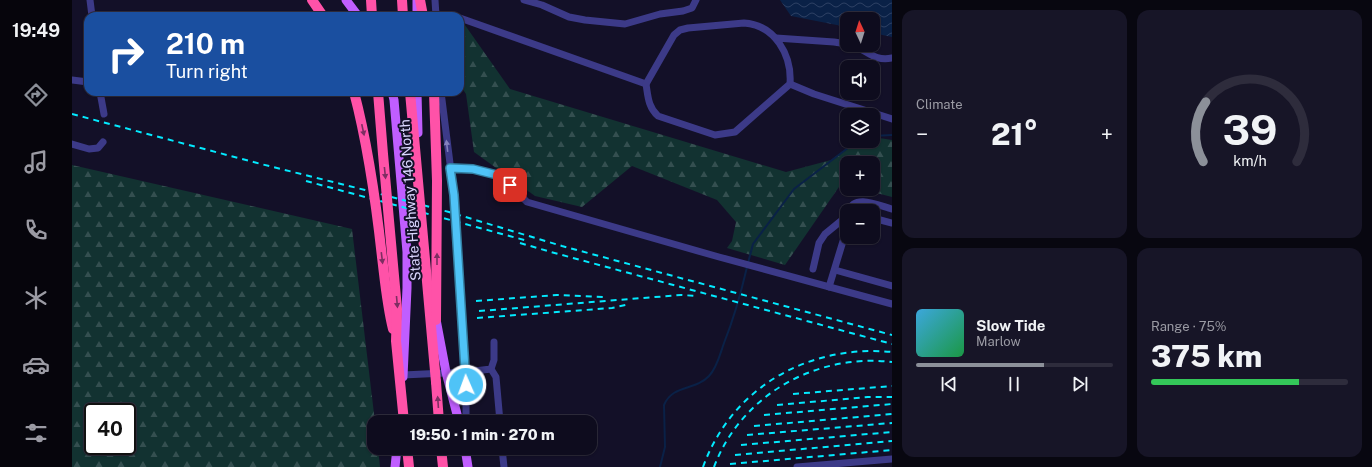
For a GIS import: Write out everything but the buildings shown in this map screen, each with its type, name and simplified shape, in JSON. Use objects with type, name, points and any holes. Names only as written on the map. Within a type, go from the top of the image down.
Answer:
[{"type":"highway","points":[[312,0],[320,12]]},
{"type":"highway","points":[[371,0],[372,12]]},
{"type":"highway","points":[[402,0],[403,12]]},
{"type":"highway","points":[[419,0],[422,12]]},
{"type":"highway","points":[[355,96],[367,154],[388,308],[396,341]]},
{"type":"highway","points":[[378,96],[397,309],[396,341],[403,415]]},
{"type":"highway","points":[[410,96],[438,415]]},
{"type":"highway","points":[[434,96],[437,181],[436,382]]},
{"type":"highway","points":[[407,455],[408,467]]},
{"type":"highway","points":[[442,455],[443,467]]},
{"type":"main road","points":[[346,0],[355,12]]},
{"type":"main road","points":[[418,12],[419,0]]},
{"type":"main road","name":"State Highway 146 North","points":[[393,96],[407,252],[408,288],[400,415]]},
{"type":"main road","name":"State Highway 146 North","points":[[417,96],[418,143],[425,259],[446,372],[456,415]]},
{"type":"main road","points":[[395,467],[396,455]]},
{"type":"main road","points":[[467,455],[468,467]]},
{"type":"street","points":[[90,0],[92,12]]},
{"type":"street","points":[[435,0],[436,12]]},
{"type":"street","points":[[524,0],[543,2],[569,17],[625,24],[660,14],[683,11],[692,8],[696,0]]},
{"type":"street","points":[[464,19],[646,84]]},
{"type":"street","points":[[744,23],[753,24],[763,28],[776,38],[786,56],[791,75],[790,84],[735,132],[715,135],[658,116],[653,112],[650,106],[646,84],[674,35],[680,30],[744,23]]},
{"type":"street","points":[[776,38],[840,43]]},
{"type":"street","points":[[864,52],[874,58],[892,58]]},
{"type":"street","points":[[72,80],[84,82]]},
{"type":"street","points":[[790,84],[814,94],[892,119]]},
{"type":"street","points":[[101,96],[104,114]]},
{"type":"street","points":[[441,96],[454,195],[466,372],[466,415]]},
{"type":"street","points":[[72,144],[89,149],[98,148],[103,142]]},
{"type":"street","points":[[450,168],[473,169],[501,176],[527,202],[769,271],[892,304]]},
{"type":"street","points":[[852,204],[860,201],[873,204]]},
{"type":"street","points":[[880,206],[892,210]]},
{"type":"street","points":[[880,220],[892,223]]},
{"type":"street","points":[[813,269],[819,243],[825,234],[840,222]]},
{"type":"street","points":[[829,287],[842,244]]},
{"type":"street","points":[[835,270],[892,286]]},
{"type":"street","points":[[491,369],[494,360],[494,342]]},
{"type":"street","points":[[403,374],[466,372],[491,369]]},
{"type":"street","points":[[491,369],[496,377],[499,415]]},
{"type":"street","points":[[503,455],[504,467]]},
{"type":"street","points":[[797,467],[892,459]]},
{"type":"green space","points":[[464,24],[510,89],[786,172],[831,160],[847,148],[880,148],[880,138],[892,140],[892,197],[880,194],[880,156],[840,156],[840,185],[785,265],[727,248],[732,241],[736,222],[717,200],[632,166],[582,207],[535,196],[474,152],[466,94],[464,91]]},
{"type":"green space","points":[[72,165],[352,229],[374,415],[367,415],[367,455],[379,455],[380,467],[72,467]]},
{"type":"water","points":[[780,0],[892,0],[892,37],[880,34],[880,12],[840,12],[840,26],[791,16]]},
{"type":"waterway","points":[[880,136],[892,135]]},
{"type":"waterway","points":[[748,263],[753,244],[794,189],[848,148]]},
{"type":"waterway","points":[[660,467],[665,447],[664,405],[668,398],[673,394],[703,381],[714,369],[734,315],[747,267]]},
{"type":"railway","points":[[72,114],[449,212],[562,246],[892,335]]},
{"type":"railway","points":[[306,181],[528,241]]},
{"type":"railway","points":[[520,243],[892,344]]},
{"type":"railway","points":[[476,301],[557,295],[605,297]]},
{"type":"railway","points":[[479,311],[681,295],[698,296]]},
{"type":"railway","points":[[477,318],[612,308],[630,304]]},
{"type":"railway","points":[[703,467],[716,439],[733,414],[754,393],[777,376],[803,364],[832,355],[861,351],[892,352]]},
{"type":"railway","points":[[714,467],[726,441],[743,419],[762,400],[785,384],[809,372],[836,364],[864,361],[892,362]]},
{"type":"railway","points":[[793,394],[892,386]]},
{"type":"railway","points":[[777,405],[868,397],[892,397]]},
{"type":"railway","points":[[764,415],[892,404]]},
{"type":"railway","points":[[754,426],[892,414]]},
{"type":"railway","points":[[747,435],[892,423]]},
{"type":"railway","points":[[741,445],[892,432]]},
{"type":"railway","points":[[735,455],[892,441]]},
{"type":"railway","points":[[730,464],[892,450]]},
{"type":"route","points":[[466,385],[454,214],[455,206],[450,168],[473,169],[501,176],[510,185]]}]
